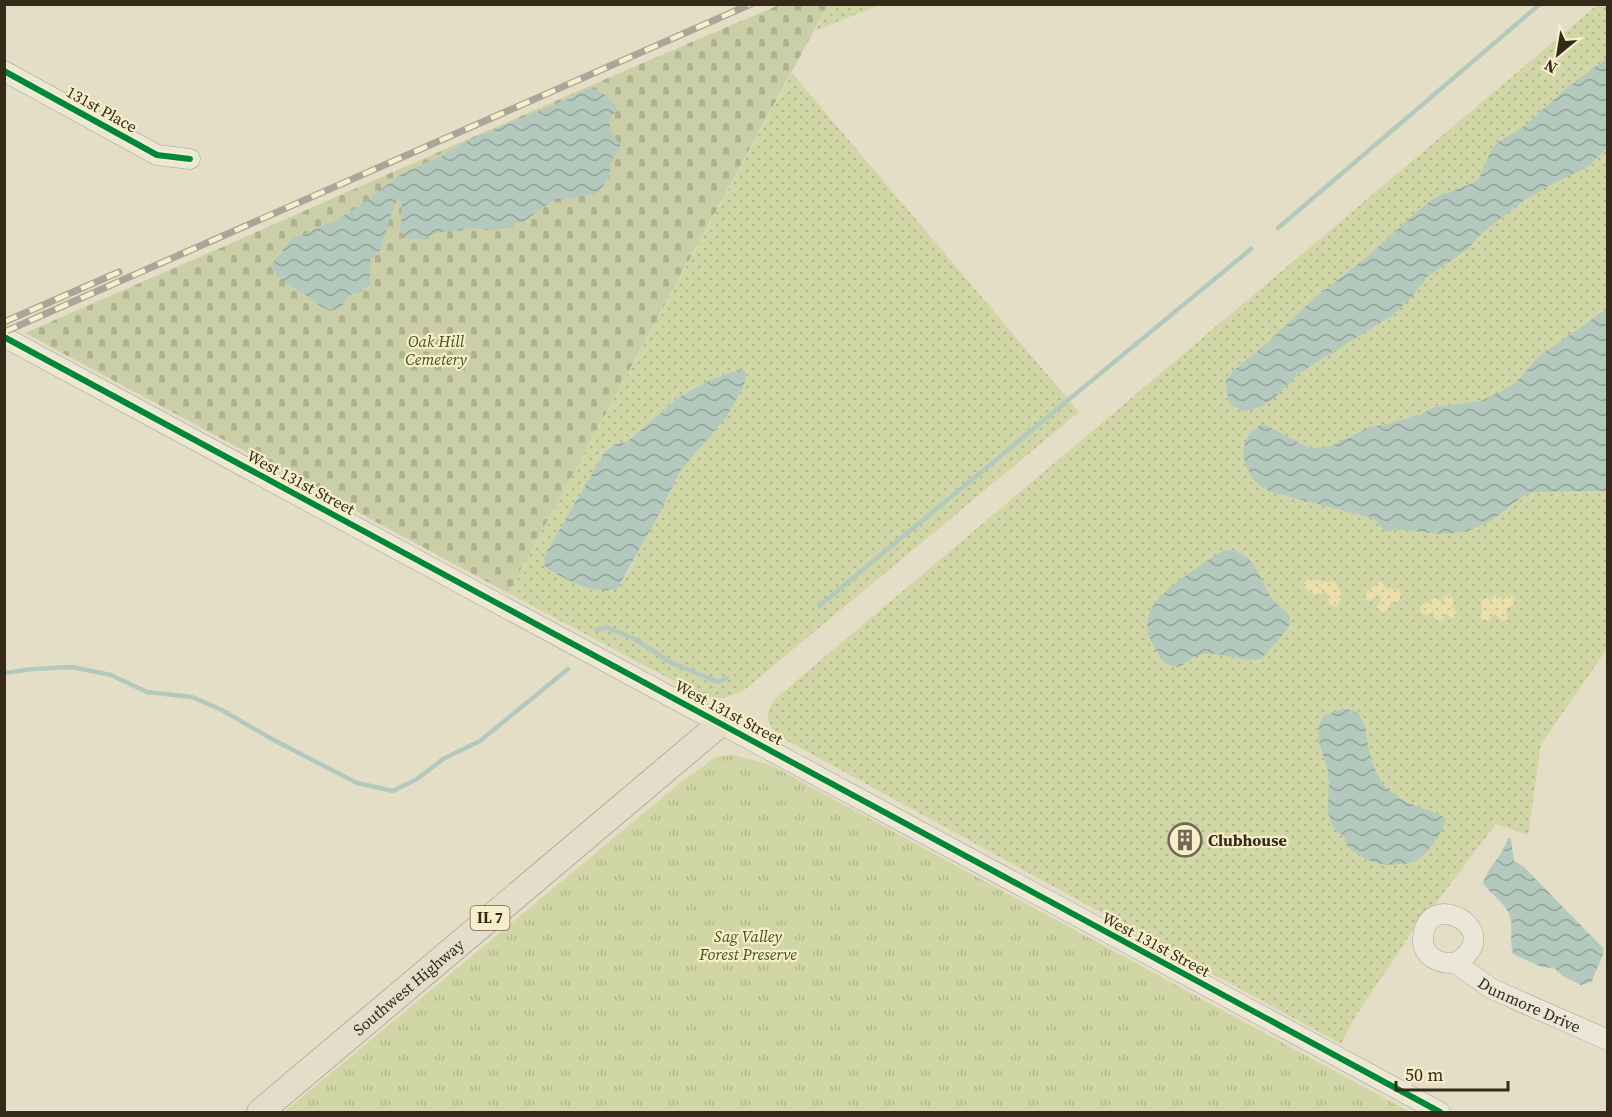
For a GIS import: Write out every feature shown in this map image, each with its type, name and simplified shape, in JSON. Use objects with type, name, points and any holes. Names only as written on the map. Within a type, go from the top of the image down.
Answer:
[{"type":"main road","name":"Southwest Highway","points":[[260,1113],[721,723]]},
{"type":"street","name":"131st Place","points":[[4,71],[158,155],[190,159]]},
{"type":"street","name":"West 131st Street","points":[[4,337],[1440,1113]]},
{"type":"street","name":"Dunmore Drive","points":[[1455,963],[1492,989],[1608,1040]]},
{"type":"green space","name":"Oak Hill Cemetery","points":[[779,5],[828,5],[508,593],[25,333],[590,86]]},
{"type":"green space","points":[[828,5],[879,5],[815,31]]},
{"type":"green space","points":[[1597,5],[1607,5],[1607,649],[1541,744],[1528,835],[1496,824],[1433,907],[1421,918],[1355,1017],[1341,1044],[777,735],[770,725],[768,716],[776,698]]},
{"type":"green space","points":[[792,73],[1079,412],[743,691],[725,698],[708,699],[508,593]],"holes":[[[722,375],[725,419],[680,471],[621,584],[612,591],[572,582],[553,572],[547,551],[604,453],[615,444],[627,442],[679,397]]]},
{"type":"green space","name":"Sag Valley Forest Preserve","points":[[734,755],[771,765],[1410,1112],[284,1112],[681,782],[716,757]]},
{"type":"sand","points":[[1310,578],[1336,584],[1342,597],[1338,606],[1334,607],[1329,604],[1327,592],[1314,594],[1304,587],[1304,582]]},
{"type":"sand","points":[[1380,581],[1387,589],[1398,589],[1401,594],[1399,601],[1391,602],[1389,609],[1383,613],[1377,607],[1381,601],[1380,596],[1370,601],[1364,598],[1367,592]]},
{"type":"sand","points":[[1450,594],[1453,600],[1452,607],[1457,612],[1455,617],[1452,618],[1445,613],[1443,620],[1438,621],[1434,618],[1433,611],[1428,615],[1421,613],[1420,609],[1423,604],[1429,603],[1434,598],[1443,603],[1445,596]]},
{"type":"sand","points":[[1497,594],[1501,597],[1502,602],[1507,595],[1514,597],[1513,605],[1506,609],[1508,619],[1501,621],[1495,613],[1489,621],[1482,620],[1480,618],[1481,601],[1487,598],[1491,602],[1493,596]]},
{"type":"water","points":[[1607,58],[1607,148],[1588,167],[1526,199],[1479,236],[1468,249],[1428,276],[1408,301],[1391,316],[1298,374],[1274,398],[1261,407],[1245,411],[1234,407],[1229,402],[1225,382],[1233,371],[1266,344],[1312,300],[1369,255],[1419,210],[1436,197],[1473,183],[1479,178],[1497,143],[1526,125],[1569,86]]},
{"type":"water","points":[[592,89],[604,94],[618,111],[611,115],[610,125],[621,147],[612,159],[608,178],[595,194],[552,201],[523,222],[517,222],[509,228],[487,230],[470,227],[459,231],[438,232],[424,239],[408,239],[400,232],[402,202],[399,200],[395,203],[380,250],[370,261],[370,284],[360,292],[349,295],[335,310],[320,306],[276,275],[273,270],[271,265],[292,239],[336,220],[360,206],[401,174],[442,156],[471,139]]},
{"type":"water","points":[[1607,309],[1607,491],[1534,492],[1519,499],[1485,524],[1460,532],[1448,534],[1395,529],[1388,532],[1372,518],[1271,492],[1253,479],[1246,467],[1243,454],[1245,442],[1250,433],[1260,425],[1266,425],[1305,446],[1315,448],[1331,446],[1370,427],[1392,423],[1435,407],[1481,401],[1516,382],[1539,356]]},
{"type":"water","points":[[738,370],[745,371],[743,388],[725,419],[680,471],[618,588],[600,590],[590,588],[570,581],[545,567],[544,559],[547,551],[604,453],[615,444],[627,442],[679,397],[710,380]]},
{"type":"water","points":[[1227,550],[1244,555],[1256,568],[1268,593],[1290,617],[1289,626],[1261,659],[1207,654],[1196,656],[1178,667],[1170,665],[1159,655],[1149,636],[1147,625],[1149,614],[1169,588],[1207,560]]},
{"type":"water","points":[[1341,709],[1355,712],[1362,720],[1373,765],[1383,784],[1403,800],[1444,817],[1444,825],[1437,838],[1418,860],[1390,865],[1368,860],[1350,849],[1346,844],[1346,839],[1334,828],[1328,806],[1328,772],[1318,737],[1320,723],[1324,716]]},
{"type":"water","points":[[1508,838],[1511,839],[1514,861],[1523,866],[1603,948],[1592,982],[1581,985],[1555,969],[1539,966],[1513,954],[1510,915],[1483,883]]},
{"type":"waterway","points":[[1278,228],[1540,4]]},
{"type":"waterway","points":[[819,606],[1251,249]]},
{"type":"waterway","points":[[597,630],[606,627],[633,638],[670,662],[718,682],[727,678]]},
{"type":"waterway","points":[[4,673],[72,667],[111,675],[147,692],[192,697],[222,710],[357,783],[393,791],[417,779],[443,759],[480,741],[568,669]]},
{"type":"railway","points":[[4,332],[751,4]]},
{"type":"railway","points":[[4,322],[119,272]]},
{"type":"cycle path","points":[[4,71],[157,155],[190,159]]},
{"type":"cycle path","points":[[4,337],[1440,1112]]},
{"type":"place","name":"Clubhouse","points":[[1185,840]]}]
